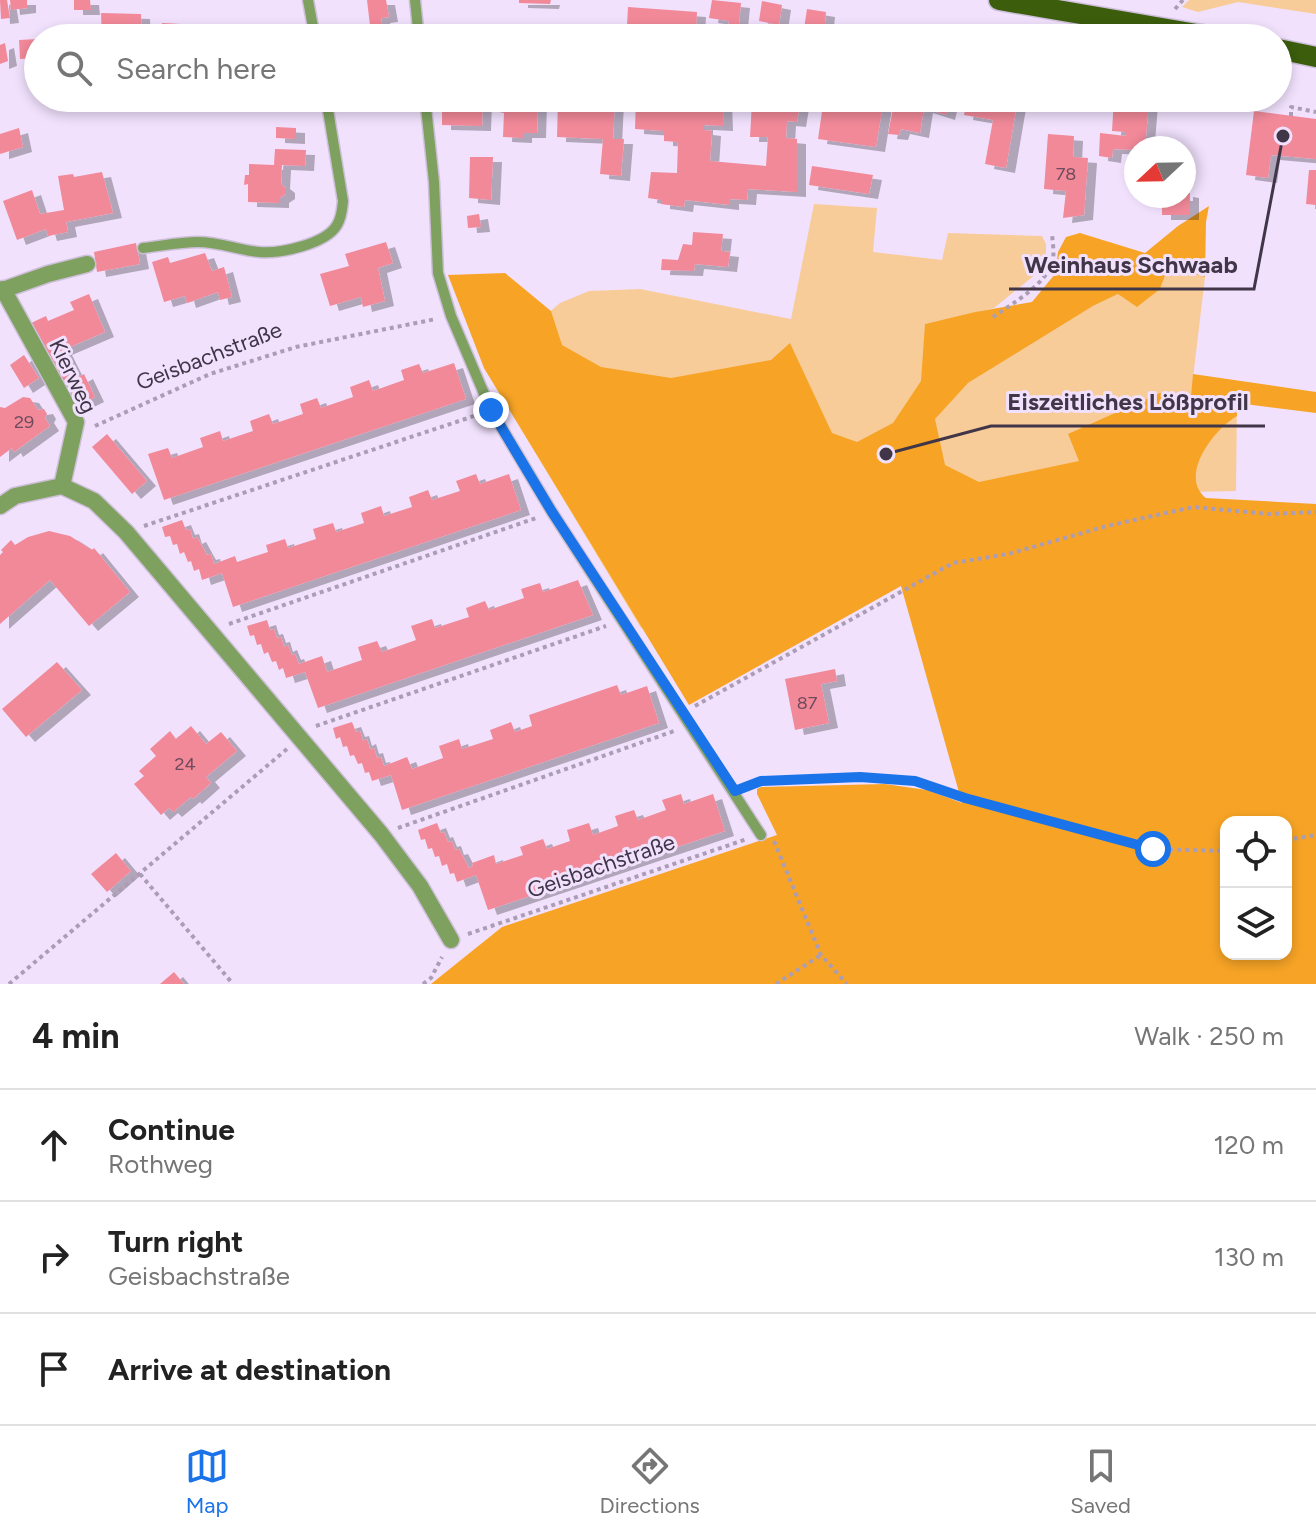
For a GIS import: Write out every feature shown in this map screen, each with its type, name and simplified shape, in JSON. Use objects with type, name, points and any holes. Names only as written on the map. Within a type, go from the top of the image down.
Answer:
[{"type":"main road","points":[[999,0],[1139,24]]},
{"type":"main road","points":[[1292,52],[1316,57]]},
{"type":"street","name":"Kierweg","points":[[62,486],[76,422],[2,290],[87,264]]},
{"type":"street","points":[[0,506],[15,496],[62,486],[94,501],[126,532],[381,834],[420,886],[451,940]]},
{"type":"lane","points":[[308,0],[312,24]]},
{"type":"lane","points":[[415,0],[418,24]]},
{"type":"lane","points":[[143,248],[199,242],[261,253],[297,247],[329,233],[336,227],[343,201],[328,112]]},
{"type":"lane","points":[[426,112],[434,182],[438,273],[451,316],[491,410],[552,512],[761,835]]},
{"type":"path","points":[[1292,107],[1316,112]]},
{"type":"path","points":[[993,317],[1047,273],[1053,259],[1052,235]]},
{"type":"path","name":"Geisbachstraße","points":[[75,435],[210,374],[296,347],[451,316]]},
{"type":"path","points":[[126,532],[491,410]]},
{"type":"path","points":[[682,713],[953,563],[1008,554],[1107,526],[1193,507],[1269,514],[1316,512]]},
{"type":"path","points":[[210,631],[552,512]]},
{"type":"path","points":[[9,984],[319,724],[624,620]]},
{"type":"path","points":[[381,834],[690,725]]},
{"type":"path","points":[[735,791],[761,781],[860,777],[915,781],[965,798],[1153,849],[1220,851]]},
{"type":"path","name":"Geisbachstraße","points":[[451,940],[761,835]]},
{"type":"path","points":[[761,835],[775,841],[821,955],[847,984]]},
{"type":"path","points":[[1292,839],[1316,835]]},
{"type":"path","points":[[140,874],[233,984]]},
{"type":"path","points":[[423,984],[431,978],[451,940]]},
{"type":"path","points":[[776,984],[821,955]]},
{"type":"shaded area","points":[[1189,0],[1316,0],[1316,14],[1238,2],[1198,12],[1182,7]]},
{"type":"shaded area","points":[[814,204],[877,208],[873,252],[942,260],[948,233],[1042,236],[1046,244],[1046,262],[994,308],[925,324],[968,383],[1093,306],[1118,294],[1160,289],[1168,268],[1205,277],[1191,395],[1237,402],[1236,491],[1188,492],[641,628],[484,368],[560,303],[589,291],[640,289],[791,319]]},
{"type":"shaded area","points":[[1209,206],[1205,277],[1168,268],[1160,289],[1137,307],[1118,294],[1093,306],[968,383],[935,419],[945,465],[979,482],[1079,461],[1068,434],[1160,393],[1191,395],[1193,374],[1316,392],[1316,413],[1237,403],[1237,416],[1219,431],[1202,454],[1196,478],[1198,489],[1206,498],[1316,504],[1316,984],[431,984],[502,927],[777,835],[757,794],[757,789],[761,787],[885,784],[927,790],[962,803],[901,586],[689,705],[484,368],[448,275],[505,273],[551,311],[562,345],[601,367],[671,378],[771,360],[790,343],[832,433],[857,442],[893,423],[921,381],[925,324],[1032,302],[1055,274],[1058,252],[1066,237],[1080,233],[1145,253]]},
{"type":"building","points":[[0,0],[7,0],[10,18],[1,19]]},
{"type":"building","points":[[10,0],[27,0],[27,8],[11,10]]},
{"type":"building","points":[[74,0],[90,0],[91,10],[74,10]]},
{"type":"building","points":[[367,0],[386,0],[389,17],[381,18],[382,24],[370,24]]},
{"type":"building","points":[[519,0],[551,0],[550,4],[519,3]]},
{"type":"building","points":[[712,0],[741,3],[739,24],[709,18]]},
{"type":"building","points":[[762,1],[782,5],[779,24],[759,21]]},
{"type":"building","points":[[628,7],[697,12],[696,24],[627,24]]},
{"type":"building","points":[[807,9],[826,12],[825,24],[805,24]]},
{"type":"building","points":[[101,13],[141,14],[141,24],[101,24]]},
{"type":"building","points":[[19,40],[24,40],[24,59],[20,59]]},
{"type":"building","points":[[5,43],[8,61],[0,64],[0,45]]},
{"type":"building","points":[[442,112],[482,112],[482,126],[442,125]]},
{"type":"building","points":[[499,112],[538,112],[537,133],[523,133],[523,138],[503,137],[504,113]]},
{"type":"building","points":[[558,112],[614,112],[613,139],[624,139],[621,176],[600,174],[603,139],[557,137]]},
{"type":"building","points":[[636,112],[724,112],[724,126],[704,125],[704,130],[712,131],[710,161],[766,166],[768,137],[750,137],[751,112],[799,112],[797,122],[787,121],[786,138],[797,139],[797,192],[748,189],[747,200],[730,199],[730,205],[685,200],[684,207],[661,204],[661,200],[648,198],[651,172],[677,173],[678,142],[664,141],[664,131],[635,129]]},
{"type":"building","points":[[822,112],[882,112],[876,147],[818,139]]},
{"type":"building","points":[[892,112],[923,112],[920,133],[901,129],[899,135],[888,134]]},
{"type":"building","points":[[965,112],[1016,112],[1006,168],[985,164],[993,120],[964,115]]},
{"type":"building","points":[[1113,112],[1148,112],[1146,136],[1126,136],[1126,132],[1112,131]]},
{"type":"building","points":[[1254,112],[1316,119],[1316,159],[1271,155],[1268,178],[1246,175]]},
{"type":"building","points":[[276,127],[296,128],[296,139],[276,138]]},
{"type":"building","points":[[19,128],[23,147],[0,154],[0,134]]},
{"type":"building","points":[[1100,133],[1126,136],[1124,149],[1113,149],[1112,158],[1099,156]]},
{"type":"building","points":[[1048,134],[1074,136],[1073,157],[1088,158],[1084,215],[1063,218],[1066,191],[1044,189]]},
{"type":"building","points":[[275,149],[306,150],[305,166],[282,165],[281,184],[286,188],[286,194],[280,198],[280,203],[248,202],[248,184],[244,185],[245,175],[249,175],[249,164],[274,165]]},
{"type":"building","points":[[470,157],[493,157],[491,200],[469,198]]},
{"type":"building","points":[[812,166],[873,175],[869,194],[809,185]]},
{"type":"building","points":[[1309,170],[1316,170],[1316,205],[1306,204]]},
{"type":"building","points":[[102,172],[113,213],[66,222],[68,232],[48,236],[46,229],[17,240],[3,201],[32,190],[40,214],[64,210],[58,176],[73,174],[74,177]]},
{"type":"building","points":[[1162,208],[1190,208],[1190,215],[1162,215]]},
{"type":"building","points":[[479,214],[481,227],[468,228],[467,216]]},
{"type":"building","points":[[693,232],[723,234],[721,251],[730,252],[728,267],[695,264],[694,271],[661,270],[662,259],[678,260],[683,244],[692,245]]},
{"type":"building","points":[[386,242],[393,263],[378,268],[385,301],[363,307],[361,297],[330,306],[320,274],[349,266],[345,254]]},
{"type":"building","points":[[136,243],[140,264],[97,272],[94,252]]},
{"type":"building","points":[[205,253],[212,271],[224,267],[232,297],[220,300],[218,292],[187,303],[185,296],[164,302],[152,262],[168,257],[170,263]]},
{"type":"building","points":[[89,294],[105,332],[63,350],[77,378],[84,374],[95,397],[77,406],[31,323],[46,316],[48,321],[74,310],[70,302]]},
{"type":"building","points":[[24,355],[39,378],[24,388],[10,365]]},
{"type":"building","points":[[454,363],[466,399],[164,500],[148,454],[168,448],[172,458],[203,447],[200,438],[220,431],[223,441],[253,431],[250,421],[269,414],[273,424],[303,414],[300,404],[317,398],[321,408],[353,397],[350,387],[369,380],[373,391],[404,380],[401,370],[419,364],[423,373]]},
{"type":"building","points":[[23,397],[30,398],[38,410],[44,409],[50,426],[14,452],[12,448],[0,457],[0,407],[5,408]]},
{"type":"building","points":[[107,434],[147,481],[132,494],[92,447]]},
{"type":"building","points":[[476,474],[480,484],[509,474],[521,510],[233,607],[222,573],[202,580],[199,569],[194,571],[184,552],[180,554],[170,536],[165,537],[162,527],[182,520],[186,530],[190,529],[193,539],[197,537],[207,555],[211,554],[214,564],[235,556],[237,562],[268,552],[266,545],[285,539],[288,548],[316,539],[313,529],[333,523],[336,532],[364,523],[361,513],[381,506],[384,516],[412,507],[409,497],[428,490],[432,500],[460,491],[456,481]]},
{"type":"building","points":[[49,531],[70,536],[92,550],[94,548],[130,592],[89,626],[50,580],[0,624],[1,550],[11,540],[15,545],[28,537]]},
{"type":"building","points":[[578,580],[593,615],[318,708],[305,672],[286,678],[283,668],[279,670],[276,661],[272,662],[268,652],[264,654],[261,644],[257,645],[254,635],[250,636],[247,626],[267,620],[270,630],[274,629],[277,638],[281,637],[284,647],[288,645],[299,664],[322,656],[327,672],[362,660],[358,647],[377,641],[382,652],[416,640],[411,626],[432,619],[435,628],[469,617],[466,608],[485,601],[489,610],[524,598],[521,589],[540,583],[543,592]]},
{"type":"building","points":[[57,662],[82,690],[26,737],[2,709]]},
{"type":"building","points":[[835,669],[837,681],[821,684],[829,723],[795,730],[785,679]]},
{"type":"building","points":[[617,685],[621,695],[647,686],[659,723],[402,810],[391,775],[372,781],[362,763],[358,764],[354,755],[350,756],[347,746],[343,747],[340,737],[336,739],[333,728],[352,722],[356,732],[360,731],[363,741],[367,739],[370,749],[374,748],[377,758],[381,757],[384,766],[407,757],[412,769],[443,758],[439,746],[459,739],[462,749],[493,739],[490,730],[511,722],[515,732],[532,726],[529,715]]},
{"type":"building","points":[[191,726],[206,744],[221,732],[237,751],[206,777],[211,783],[193,799],[191,797],[173,812],[169,808],[161,815],[134,784],[144,776],[139,771],[156,756],[150,749],[170,731],[176,739]]},
{"type":"building","points":[[681,794],[684,804],[713,794],[725,831],[488,910],[476,875],[457,882],[447,864],[442,866],[439,856],[435,857],[432,848],[428,849],[425,839],[421,840],[418,830],[437,823],[448,842],[452,841],[455,850],[459,849],[469,868],[473,866],[472,863],[494,855],[496,864],[523,855],[520,847],[543,839],[547,849],[570,841],[567,830],[589,823],[593,835],[618,826],[615,816],[634,810],[638,820],[666,810],[662,800]]},
{"type":"building","points":[[116,853],[131,871],[107,892],[91,874]]},
{"type":"building","points":[[174,972],[184,984],[160,984]]},
{"type":"place","name":"Weinhaus Schwaab","points":[[1283,136]]},
{"type":"place","name":"Eiszeitliches Lößprofil","points":[[886,454]]},
{"type":"route","points":[[491,410],[552,512],[735,791],[761,781],[860,777],[915,781],[965,798],[1153,849]]}]
